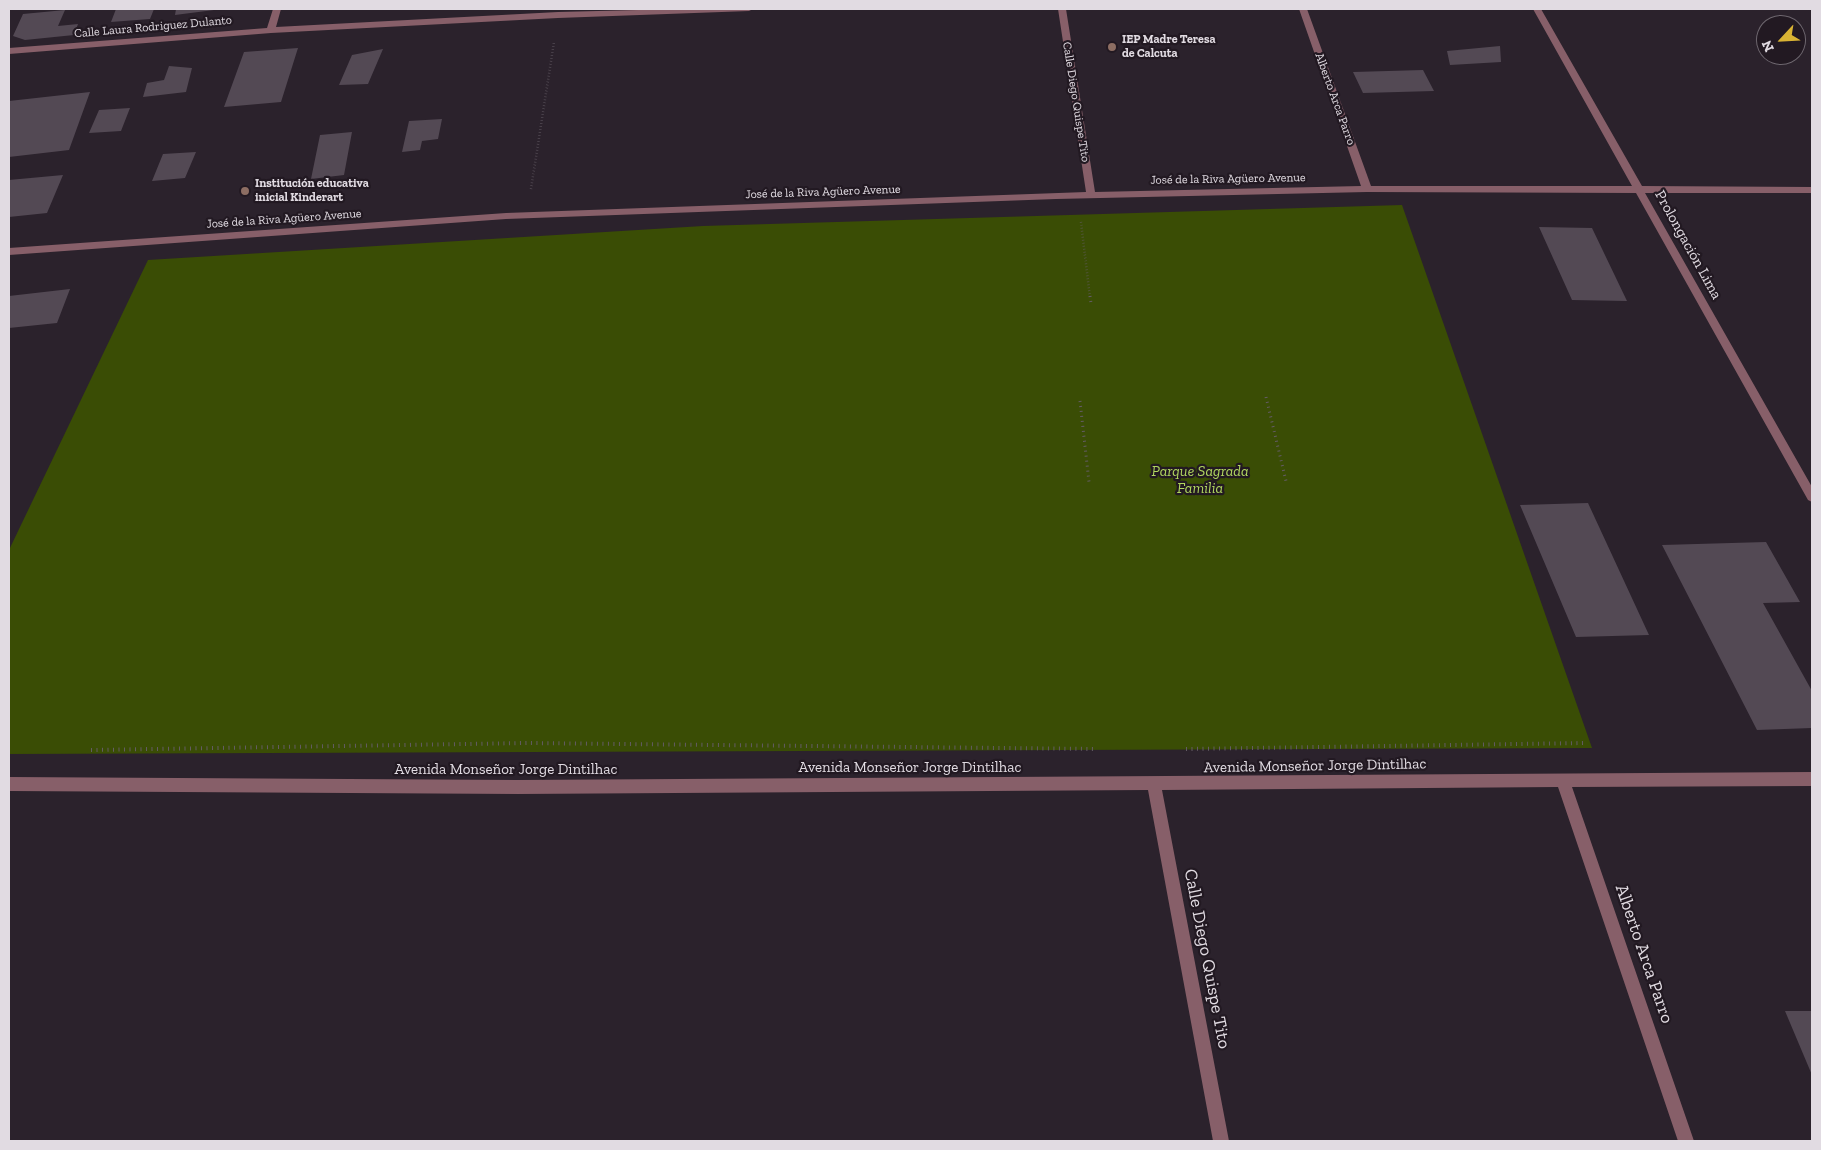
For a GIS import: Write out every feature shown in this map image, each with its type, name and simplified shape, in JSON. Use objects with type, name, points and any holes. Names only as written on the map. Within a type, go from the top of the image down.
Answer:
[{"type":"street","points":[[271,30],[277,9]]},
{"type":"street","name":"Calle Laura Rodriguez Dulanto","points":[[9,51],[271,30],[558,12],[749,9]]},
{"type":"street","name":"Calle Diego Quispe Tito","points":[[1062,9],[1091,194]]},
{"type":"street","name":"Alberto Arca Parro","points":[[1303,9],[1367,189]]},
{"type":"street","name":"Prolongación Lima","points":[[1537,9],[1812,498]]},
{"type":"street","name":"José de la Riva Agüero Avenue","points":[[9,252],[506,216],[1091,194],[1367,189],[1812,190]]},
{"type":"street","name":"Avenida Monseñor Jorge Dintilhac","points":[[9,784],[528,786],[1812,779]]},
{"type":"street","name":"Alberto Arca Parro","points":[[1563,780],[1686,1141]]},
{"type":"street","name":"Calle Diego Quispe Tito","points":[[1154,784],[1222,1141]]},
{"type":"path","points":[[530,194],[558,12]]},
{"type":"path","points":[[1081,217],[1091,303]]},
{"type":"path","points":[[1266,397],[1286,481]]},
{"type":"path","points":[[1080,401],[1089,482]]},
{"type":"path","points":[[88,750],[527,743],[1107,750]]},
{"type":"path","points":[[1177,749],[1585,743]]},
{"type":"green space","name":"Parque Sagrada Familia","points":[[1402,205],[1592,748],[9,754],[9,550],[148,260],[703,226]]},
{"type":"building","points":[[116,9],[154,9],[150,19],[111,22]]},
{"type":"building","points":[[176,9],[214,9],[214,10],[175,15]]},
{"type":"building","points":[[65,10],[58,26],[78,24],[74,35],[25,40],[13,36],[23,14]]},
{"type":"building","points":[[1500,46],[1501,62],[1450,65],[1447,51]]},
{"type":"building","points":[[298,48],[281,102],[224,107],[244,52]]},
{"type":"building","points":[[383,49],[368,84],[339,85],[352,55]]},
{"type":"building","points":[[169,66],[192,68],[186,92],[143,97],[147,83],[164,80]]},
{"type":"building","points":[[1423,70],[1434,91],[1363,93],[1353,72]]},
{"type":"building","points":[[90,92],[69,150],[9,157],[9,101]]},
{"type":"building","points":[[130,108],[121,131],[89,133],[99,110]]},
{"type":"building","points":[[442,119],[438,139],[422,141],[420,150],[402,152],[409,121]]},
{"type":"building","points":[[352,132],[344,175],[311,179],[320,135]]},
{"type":"building","points":[[196,152],[185,178],[152,181],[163,154]]},
{"type":"building","points":[[63,175],[47,213],[9,217],[9,180]]},
{"type":"building","points":[[1539,227],[1592,228],[1627,301],[1572,300]]},
{"type":"building","points":[[70,289],[57,323],[9,328],[9,296]]},
{"type":"building","points":[[1588,503],[1649,635],[1576,637],[1520,505]]},
{"type":"building","points":[[1766,542],[1800,602],[1763,603],[1812,691],[1812,728],[1757,730],[1662,545]]},
{"type":"building","points":[[1785,1011],[1812,1011],[1812,1075]]},
{"type":"place","name":"IEP Madre Teresa de Calcuta","points":[[1112,47]]},
{"type":"place","name":"Institución educativa inicial Kinderart","points":[[245,191]]}]
